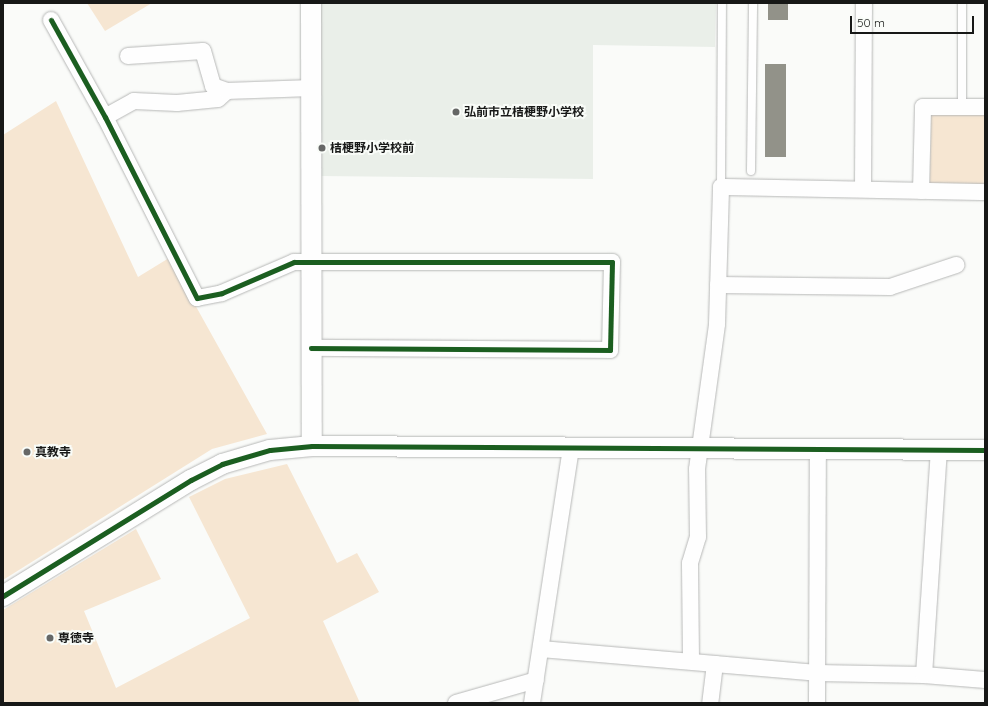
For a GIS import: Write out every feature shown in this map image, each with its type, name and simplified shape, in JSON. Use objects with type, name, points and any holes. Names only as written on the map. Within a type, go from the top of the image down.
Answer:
[{"type":"street","points":[[311,3],[312,446]]},
{"type":"street","points":[[863,190],[864,3]]},
{"type":"street","points":[[51,20],[105,117],[197,298],[222,293],[294,262],[612,262],[610,350],[311,348]]},
{"type":"street","points":[[128,56],[203,51],[213,86],[227,91],[311,88]]},
{"type":"street","points":[[105,117],[134,101],[177,103],[218,99],[227,91]]},
{"type":"street","points":[[921,191],[924,108],[985,107]]},
{"type":"street","points":[[691,660],[690,563],[698,537],[697,469],[717,324],[720,187],[985,192]]},
{"type":"street","points":[[718,285],[890,286],[956,265]]},
{"type":"street","points":[[3,596],[222,464],[270,450],[312,446],[985,450]]},
{"type":"street","points":[[532,703],[571,448]]},
{"type":"street","points":[[817,703],[818,449]]},
{"type":"street","points":[[924,675],[939,449]]},
{"type":"street","points":[[541,649],[691,660],[715,664],[817,673],[924,675],[985,680]]},
{"type":"street","points":[[710,703],[715,664]]},
{"type":"street","points":[[456,703],[536,680]]},
{"type":"lane","points":[[720,187],[722,3]]},
{"type":"lane","points":[[751,171],[753,3]]},
{"type":"lane","points":[[962,3],[962,107]]},
{"type":"shaded area","points":[[87,3],[152,3],[105,31]]},
{"type":"shaded area","name":"弘前市立桔梗野小学校","points":[[320,3],[716,3],[715,47],[593,45],[593,179],[320,176]]},
{"type":"shaded area","points":[[56,101],[138,277],[169,258],[267,434],[212,449],[3,580],[3,135]]},
{"type":"shaded area","points":[[931,114],[985,115],[984,186],[930,185]]},
{"type":"shaded area","points":[[287,464],[337,563],[357,553],[379,592],[323,621],[360,703],[3,703],[3,610],[136,529],[161,579],[84,611],[116,688],[250,618],[189,497],[225,479]]},
{"type":"building","points":[[768,3],[788,3],[788,20],[768,20]]},
{"type":"building","points":[[765,64],[786,64],[786,157],[765,157]]},
{"type":"cycle path","points":[[51,20],[105,117],[197,298],[222,293],[294,262],[612,262],[610,350],[311,348]]},
{"type":"cycle path","points":[[3,596],[191,480],[222,464],[270,450],[312,446],[985,450]]},
{"type":"place","name":"弘前市立桔梗野小学校","points":[[456,112]]},
{"type":"place","name":"桔梗野小学校前","points":[[322,148]]},
{"type":"place","name":"真教寺","points":[[27,452]]},
{"type":"place","name":"専徳寺","points":[[50,638]]}]
